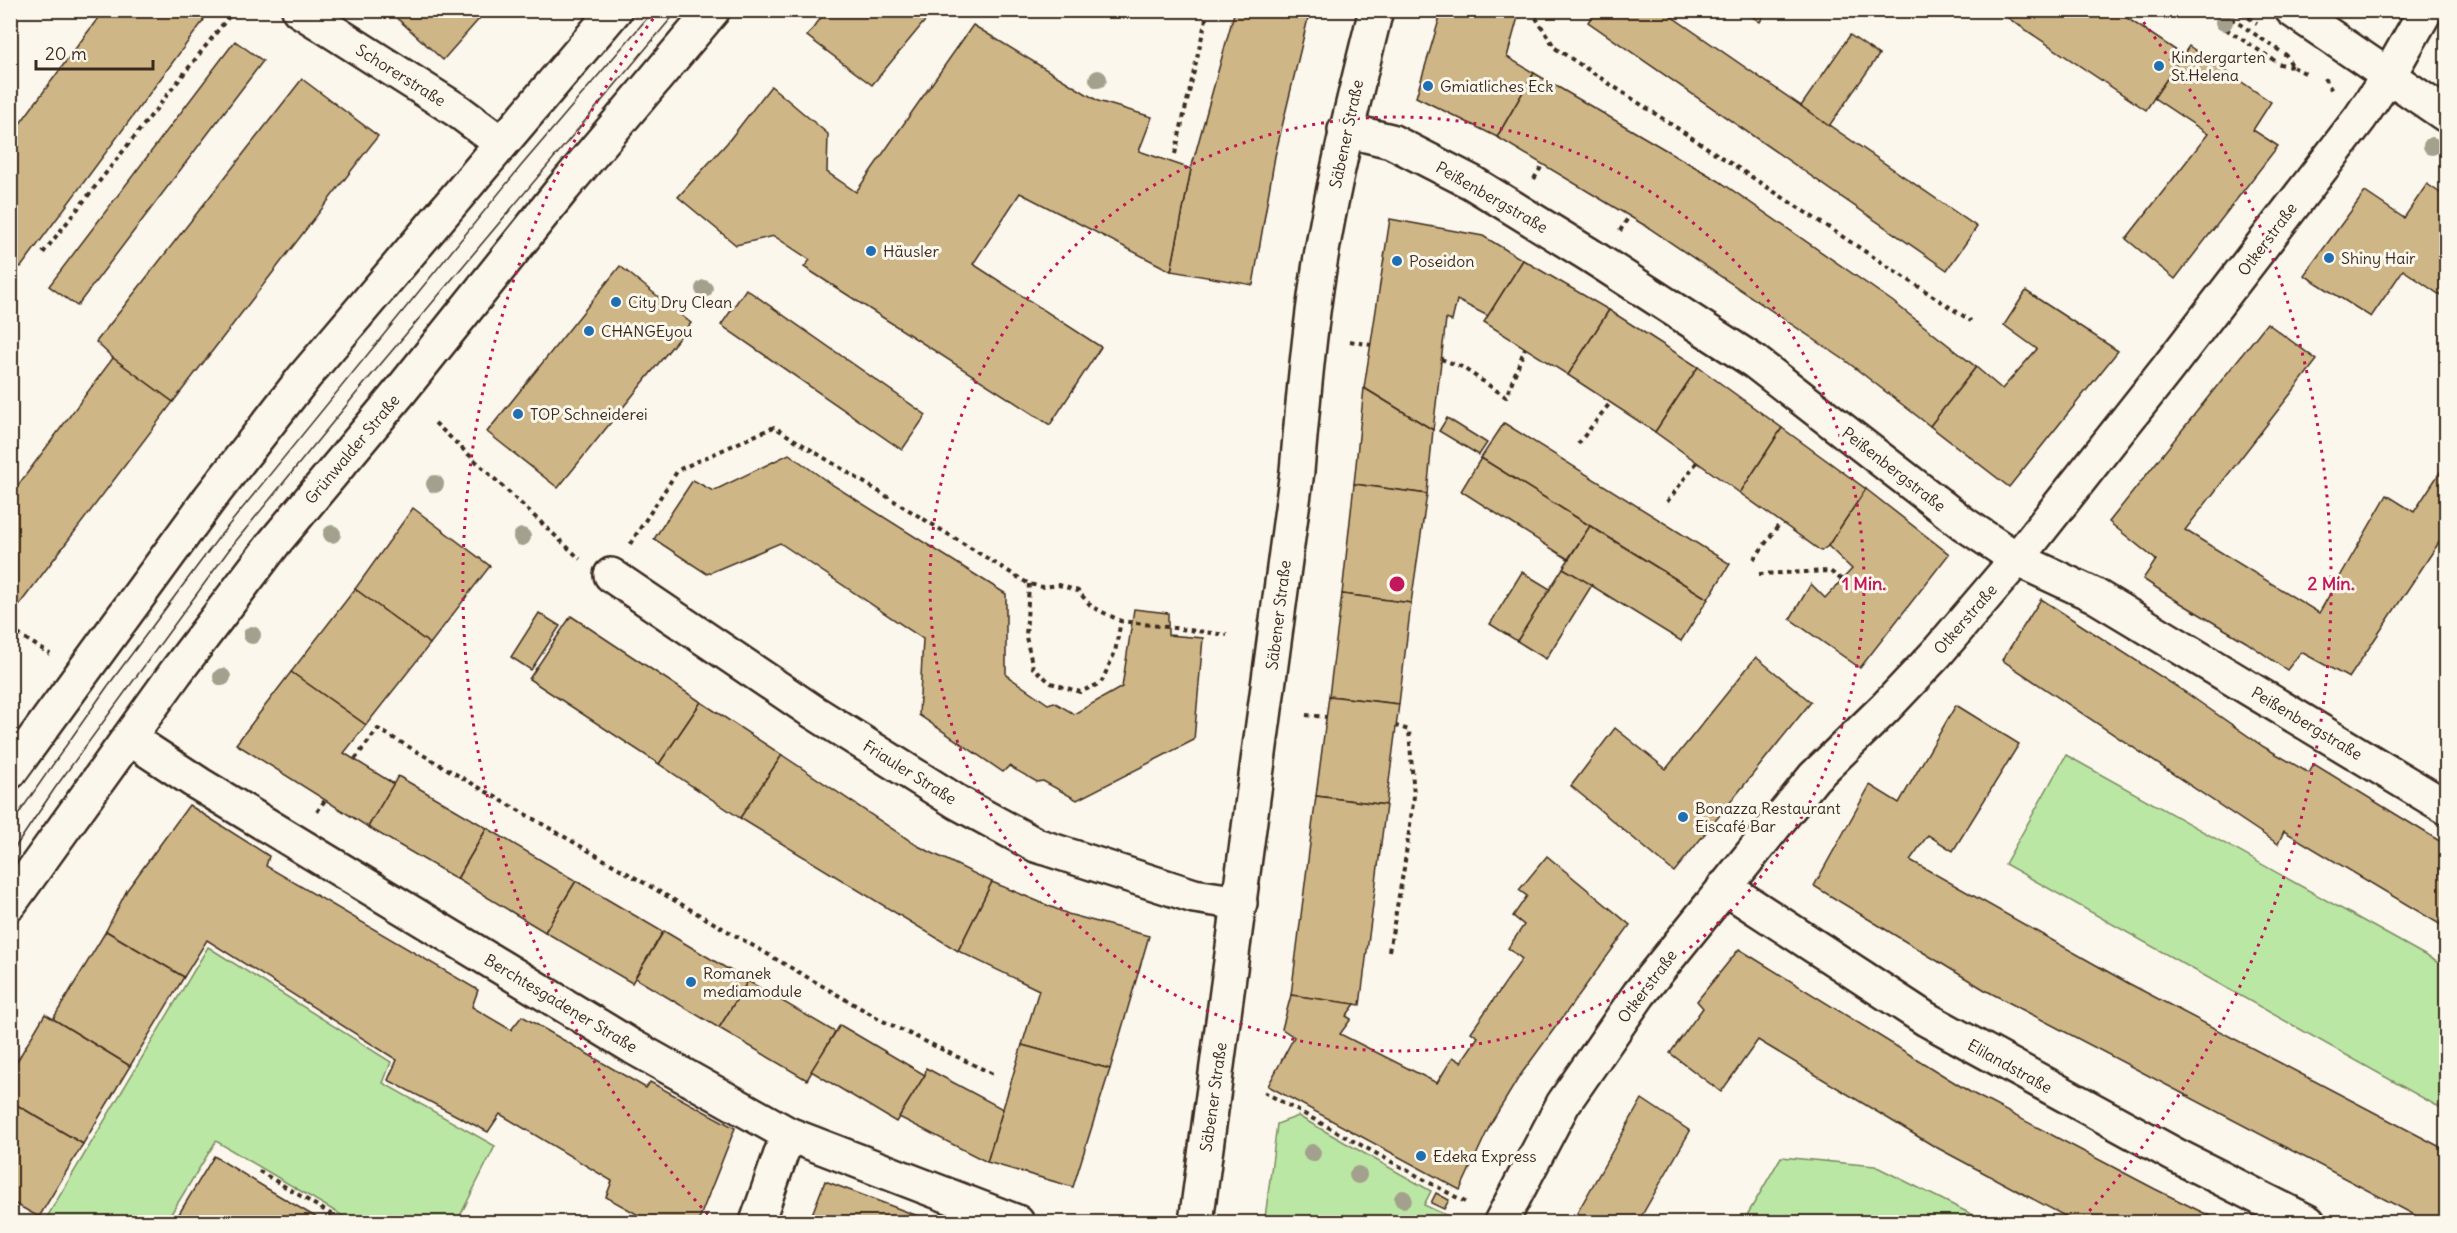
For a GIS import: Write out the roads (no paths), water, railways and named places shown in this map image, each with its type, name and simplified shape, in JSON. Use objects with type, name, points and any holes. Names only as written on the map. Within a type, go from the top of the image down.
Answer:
[{"type":"street","name":"Schorerstraße","points":[[299,10],[458,111],[501,143]]},
{"type":"street","points":[[10,772],[249,447],[320,358],[615,10]]},
{"type":"street","name":"Grünwalder Straße","points":[[10,903],[274,543],[399,393],[564,187],[712,10]]},
{"type":"street","name":"Säbener Straße","points":[[1196,1222],[1297,471],[1320,264],[1345,130],[1376,10]]},
{"type":"street","points":[[2292,10],[2446,115]]},
{"type":"street","name":"Otkerstraße","points":[[1501,1222],[1563,1104],[1639,994],[1814,777],[1885,708],[1929,661],[2017,559],[2360,118],[2389,75],[2426,10]]},
{"type":"street","name":"Peißenbergstraße","points":[[1345,130],[1391,141],[1471,183],[1588,254],[1755,362],[1964,524],[2017,559],[2094,595],[2446,807]]},
{"type":"street","name":"Friauler Straße","points":[[610,575],[870,747],[957,802],[1036,845],[1194,896],[1240,903]]},
{"type":"street","name":"Berchtesgadener Straße","points":[[129,738],[199,784],[633,1047],[788,1134],[1017,1222]]},
{"type":"street","name":"Elilandstraße","points":[[1724,887],[1926,1019],[2175,1155],[2308,1222]]},
{"type":"street","points":[[757,1222],[788,1134]]},
{"type":"tram line","points":[[10,826],[107,687],[219,537],[521,166],[654,10]]},
{"type":"tram line","points":[[10,855],[55,788],[231,547],[359,390],[678,10]]},
{"type":"place","name":"Kindergarten St.Helena","points":[[2159,66]]},
{"type":"place","name":"Gmiatliches Eck","points":[[1428,86]]},
{"type":"place","name":"Häusler","points":[[871,251]]},
{"type":"place","name":"Shiny Hair","points":[[2329,258]]},
{"type":"place","name":"Poseidon","points":[[1397,261]]},
{"type":"place","name":"City Dry Clean","points":[[616,302]]},
{"type":"place","name":"CHANGEyou","points":[[589,331]]},
{"type":"place","name":"TOP Schneiderei","points":[[518,414]]},
{"type":"place","name":"Bonazza Restaurant Eiscafé Bar","points":[[1683,817]]},
{"type":"place","name":"Romanek mediamodule","points":[[691,982]]},
{"type":"place","name":"Edeka Express","points":[[1421,1156]]}]
